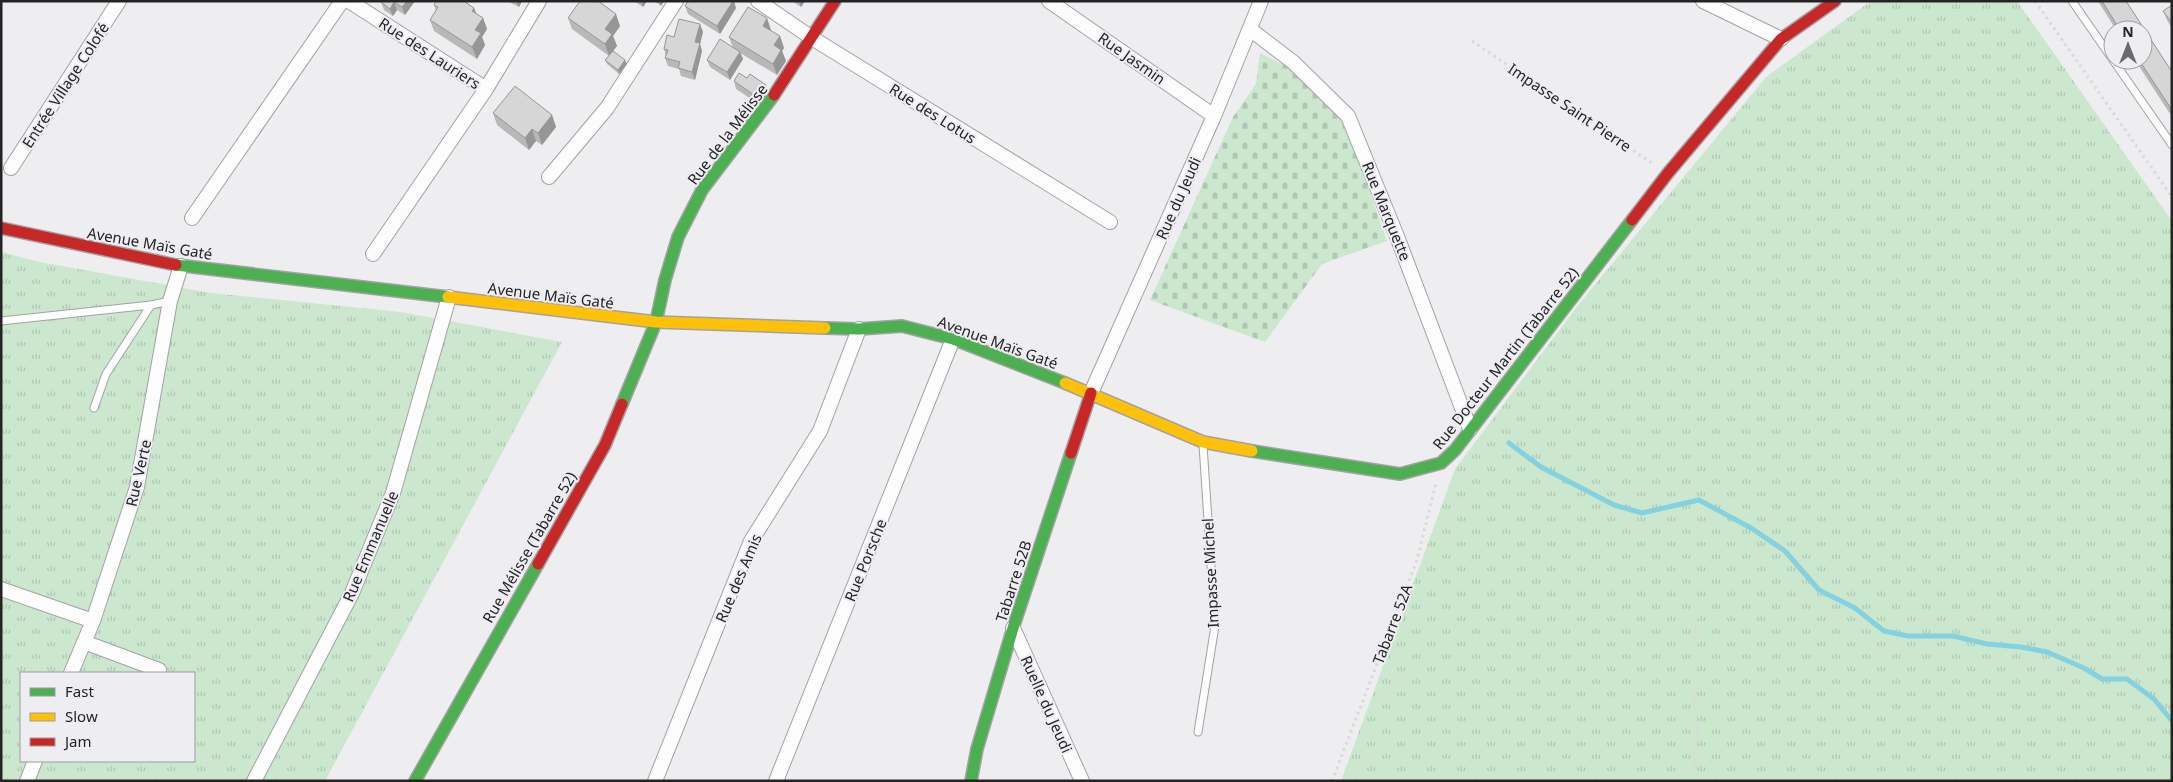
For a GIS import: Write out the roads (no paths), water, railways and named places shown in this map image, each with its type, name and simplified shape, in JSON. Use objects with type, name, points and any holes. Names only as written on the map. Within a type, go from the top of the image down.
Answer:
[{"type":"street","name":"Entrée Village Colofé","points":[[11,168],[119,1]]},
{"type":"street","points":[[192,218],[342,1]]},
{"type":"street","name":"Rue des Lauriers","points":[[349,1],[486,89]]},
{"type":"street","points":[[373,254],[486,89],[539,1]]},
{"type":"street","points":[[549,177],[607,108],[676,1]]},
{"type":"street","name":"Rue des Lotus","points":[[758,1],[812,38],[1110,222]]},
{"type":"street","name":"Rue de la Mélisse","points":[[656,322],[665,280],[678,237],[702,190],[773,97],[835,1]]},
{"type":"street","name":"Rue Jasmin","points":[[1049,1],[1214,116]]},
{"type":"street","name":"Rue du Jeudi","points":[[1091,393],[1214,116],[1251,30],[1261,1]]},
{"type":"street","points":[[1703,1],[1781,39]]},
{"type":"street","name":"Rue Docteur Martin (Tabarre 52)","points":[[1091,393],[1203,442],[1276,456],[1400,474],[1441,463],[1455,450],[1668,173],[1781,39],[1835,1]]},
{"type":"street","name":"Rue Marquette","points":[[1251,30],[1292,62],[1348,116],[1398,239],[1470,429]]},
{"type":"street","name":"Avenue Maïs Gaté","points":[[1,228],[79,246],[181,266],[656,322],[859,329],[902,326],[953,339],[1091,393]]},
{"type":"street","name":"Rue Verte","points":[[71,672],[93,621],[137,487],[170,301],[181,266]]},
{"type":"street","name":"Rue Emmanuelle","points":[[254,781],[352,593],[393,493],[449,297]]},
{"type":"street","name":"Rue Mélisse (Tabarre 52)","points":[[415,781],[605,445],[656,322]]},
{"type":"street","name":"Rue des Amis","points":[[655,781],[751,541],[820,431],[859,329]]},
{"type":"street","name":"Rue Porsche","points":[[776,781],[953,339]]},
{"type":"street","name":"Tabarre 52B","points":[[971,781],[977,749],[1013,628],[1091,393]]},
{"type":"street","points":[[1,589],[93,621]]},
{"type":"street","name":"Ruelle du Jeudi","points":[[1013,628],[1082,781]]},
{"type":"street","points":[[84,642],[159,670]]},
{"type":"street","points":[[27,781],[35,762]]},
{"type":"lane","points":[[2072,1],[2172,145]]},
{"type":"lane","points":[[1,321],[151,305],[170,301]]},
{"type":"lane","points":[[94,408],[106,374],[151,305]]},
{"type":"lane","name":"Impasse Michel","points":[[1198,732],[1214,626],[1203,442]]},
{"type":"waterway","points":[[1509,443],[1541,467],[1614,505],[1642,513],[1699,500],[1751,528],[1785,551],[1819,590],[1855,608],[1884,631],[1908,636],[1953,636],[1987,644],[2021,647],[2047,652],[2084,668],[2102,679],[2127,679],[2154,699],[2172,721]]}]
